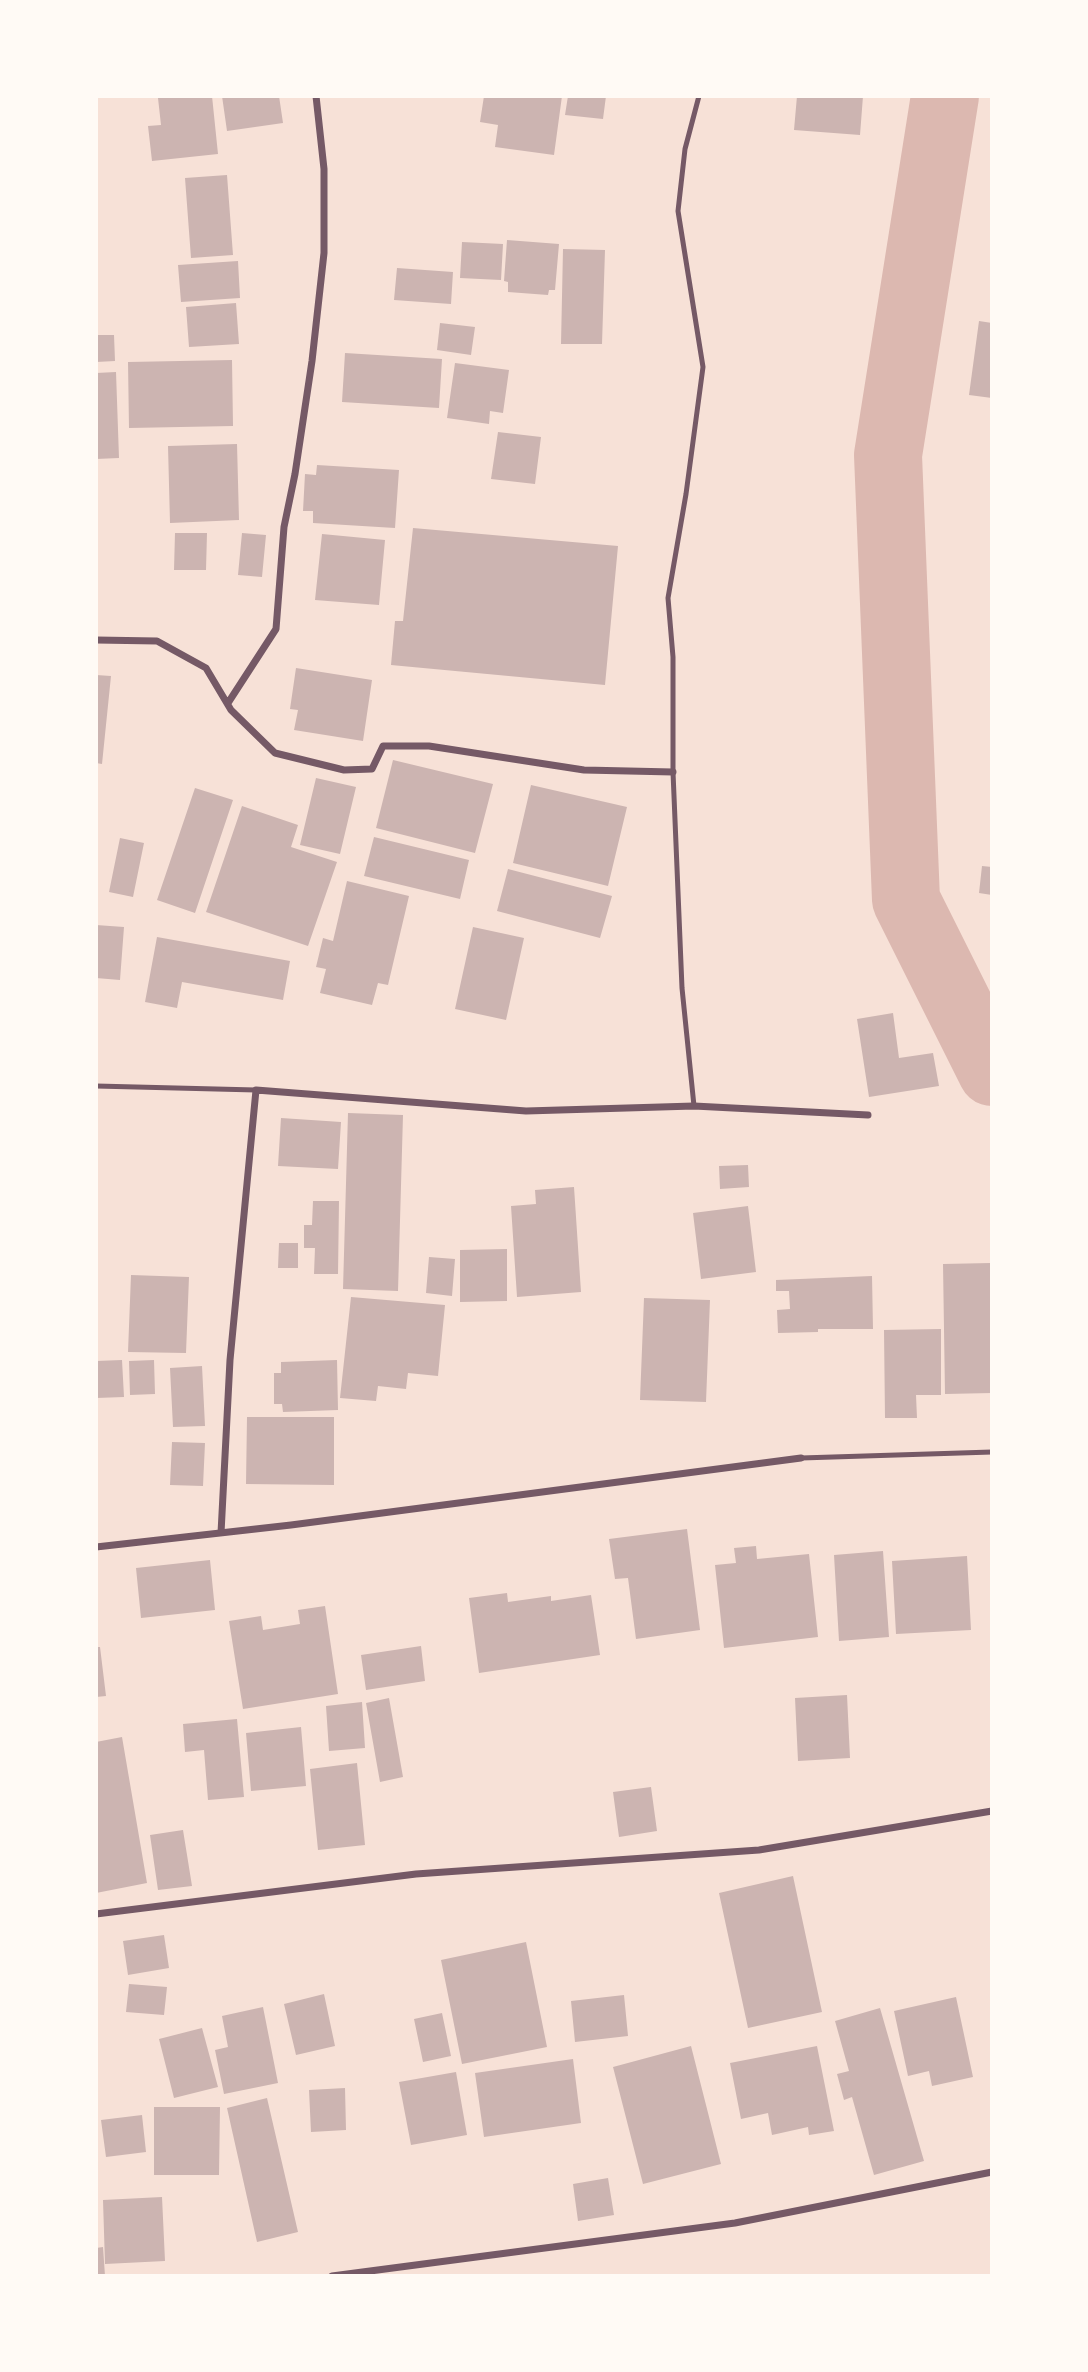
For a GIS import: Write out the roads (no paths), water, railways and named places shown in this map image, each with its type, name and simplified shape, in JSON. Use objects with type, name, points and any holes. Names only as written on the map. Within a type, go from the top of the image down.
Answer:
[{"type":"street","points":[[228,704],[276,629],[284,527],[312,361],[324,253],[324,169],[316,96]]},
{"type":"street","points":[[96,639],[157,641],[206,668],[231,710],[275,753],[344,770],[372,769],[383,746],[429,746],[584,770],[673,772]]},
{"type":"street","points":[[222,1533],[230,1360],[256,1090],[526,1111],[694,1106],[868,1115]]},
{"type":"street","points":[[96,1547],[801,1458]]},
{"type":"street","points":[[96,1914],[416,1874],[759,1850],[992,1811]]},
{"type":"street","points":[[332,2276],[735,2223],[992,2172]]},
{"type":"lane","points":[[694,1106],[682,988],[673,772],[673,657],[668,598],[686,494],[703,367],[678,211],[685,149],[699,96]]},
{"type":"lane","points":[[96,1086],[256,1090]]},
{"type":"lane","points":[[801,1458],[992,1451]]},
{"type":"waterway","points":[[945,96],[888,455],[906,900],[992,1072]]}]
